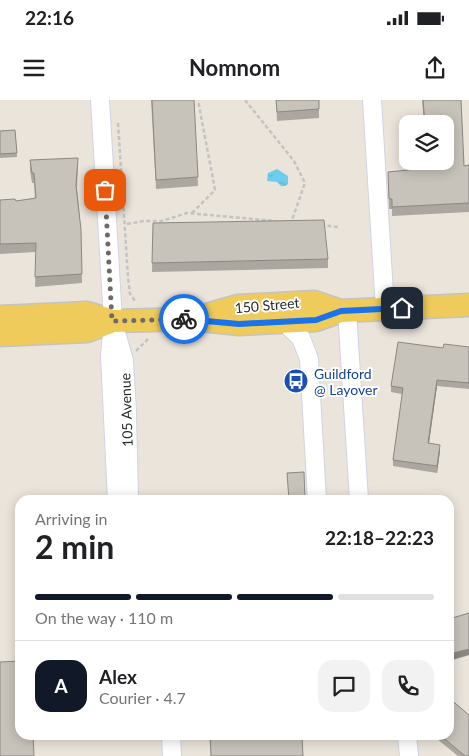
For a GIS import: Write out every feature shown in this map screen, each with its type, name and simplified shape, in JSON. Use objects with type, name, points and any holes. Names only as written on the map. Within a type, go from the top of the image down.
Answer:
[{"type":"main road","name":"150 Street","points":[[193,319],[238,306],[314,302],[344,311]]},
{"type":"main road","name":"150 Street","points":[[0,317],[87,313],[112,321],[193,319],[239,324],[316,320],[344,311],[469,305]]},
{"type":"main road","name":"150 Street","points":[[0,335],[87,331],[112,321]]},
{"type":"street","name":"105 Avenue","points":[[100,100],[112,321],[110,356],[117,495]]},
{"type":"street","points":[[372,100],[385,309]]},
{"type":"street","points":[[344,311],[359,495]]},
{"type":"street","name":"105 Avenue","points":[[112,321],[124,361],[129,495]]},
{"type":"street","points":[[283,322],[300,338],[309,359],[318,495]]},
{"type":"street","points":[[171,740],[172,756]]},
{"type":"street","points":[[407,740],[409,756]]},
{"type":"path","points":[[192,213],[215,190],[198,100]]},
{"type":"path","points":[[245,100],[294,161],[305,183],[290,222],[300,224]]},
{"type":"path","points":[[118,120],[128,277],[130,294],[136,302]]},
{"type":"path","points":[[127,224],[144,221],[162,221],[187,213],[280,222]]},
{"type":"path","points":[[319,225],[338,227]]},
{"type":"path","points":[[137,342],[138,349]]},
{"type":"water","points":[[277,169],[288,176],[288,184],[285,186],[281,186],[277,182],[267,181],[268,173]]},
{"type":"building","points":[[152,100],[194,100],[198,177],[156,180]]},
{"type":"building","points":[[276,100],[319,100],[319,109],[277,112]]},
{"type":"building","points":[[423,100],[461,100],[464,166],[469,165],[469,203],[392,207],[392,199],[389,199],[388,172],[454,170],[454,115],[424,115]]},
{"type":"building","points":[[15,130],[17,153],[0,154],[0,131]]},
{"type":"building","points":[[78,158],[76,185],[81,230],[82,274],[35,277],[36,243],[0,244],[0,200],[15,199],[16,201],[36,198],[34,173],[32,173],[30,160]]},
{"type":"building","points":[[324,220],[328,259],[152,263],[153,223]]},
{"type":"building","points":[[398,342],[443,348],[444,344],[469,347],[469,383],[437,380],[428,443],[440,445],[437,466],[393,460],[403,388],[391,386]]},
{"type":"building","points":[[304,472],[305,495],[289,495],[287,473]]},
{"type":"building","points":[[469,613],[469,649],[454,653],[454,618]]},
{"type":"building","points":[[15,661],[15,740],[33,740],[34,756],[0,756],[0,662]]},
{"type":"building","points":[[454,702],[469,715],[469,756],[465,756],[446,740],[454,740]]},
{"type":"building","points":[[210,740],[302,740],[303,756],[211,756]]},
{"type":"way so far","points":[[105,190],[112,321],[184,319]]},
{"type":"place","name":"Guildford @ Layover","points":[[296,381]]},
{"type":"route","points":[[184,319],[239,324],[316,320],[341,311],[402,308]]}]
